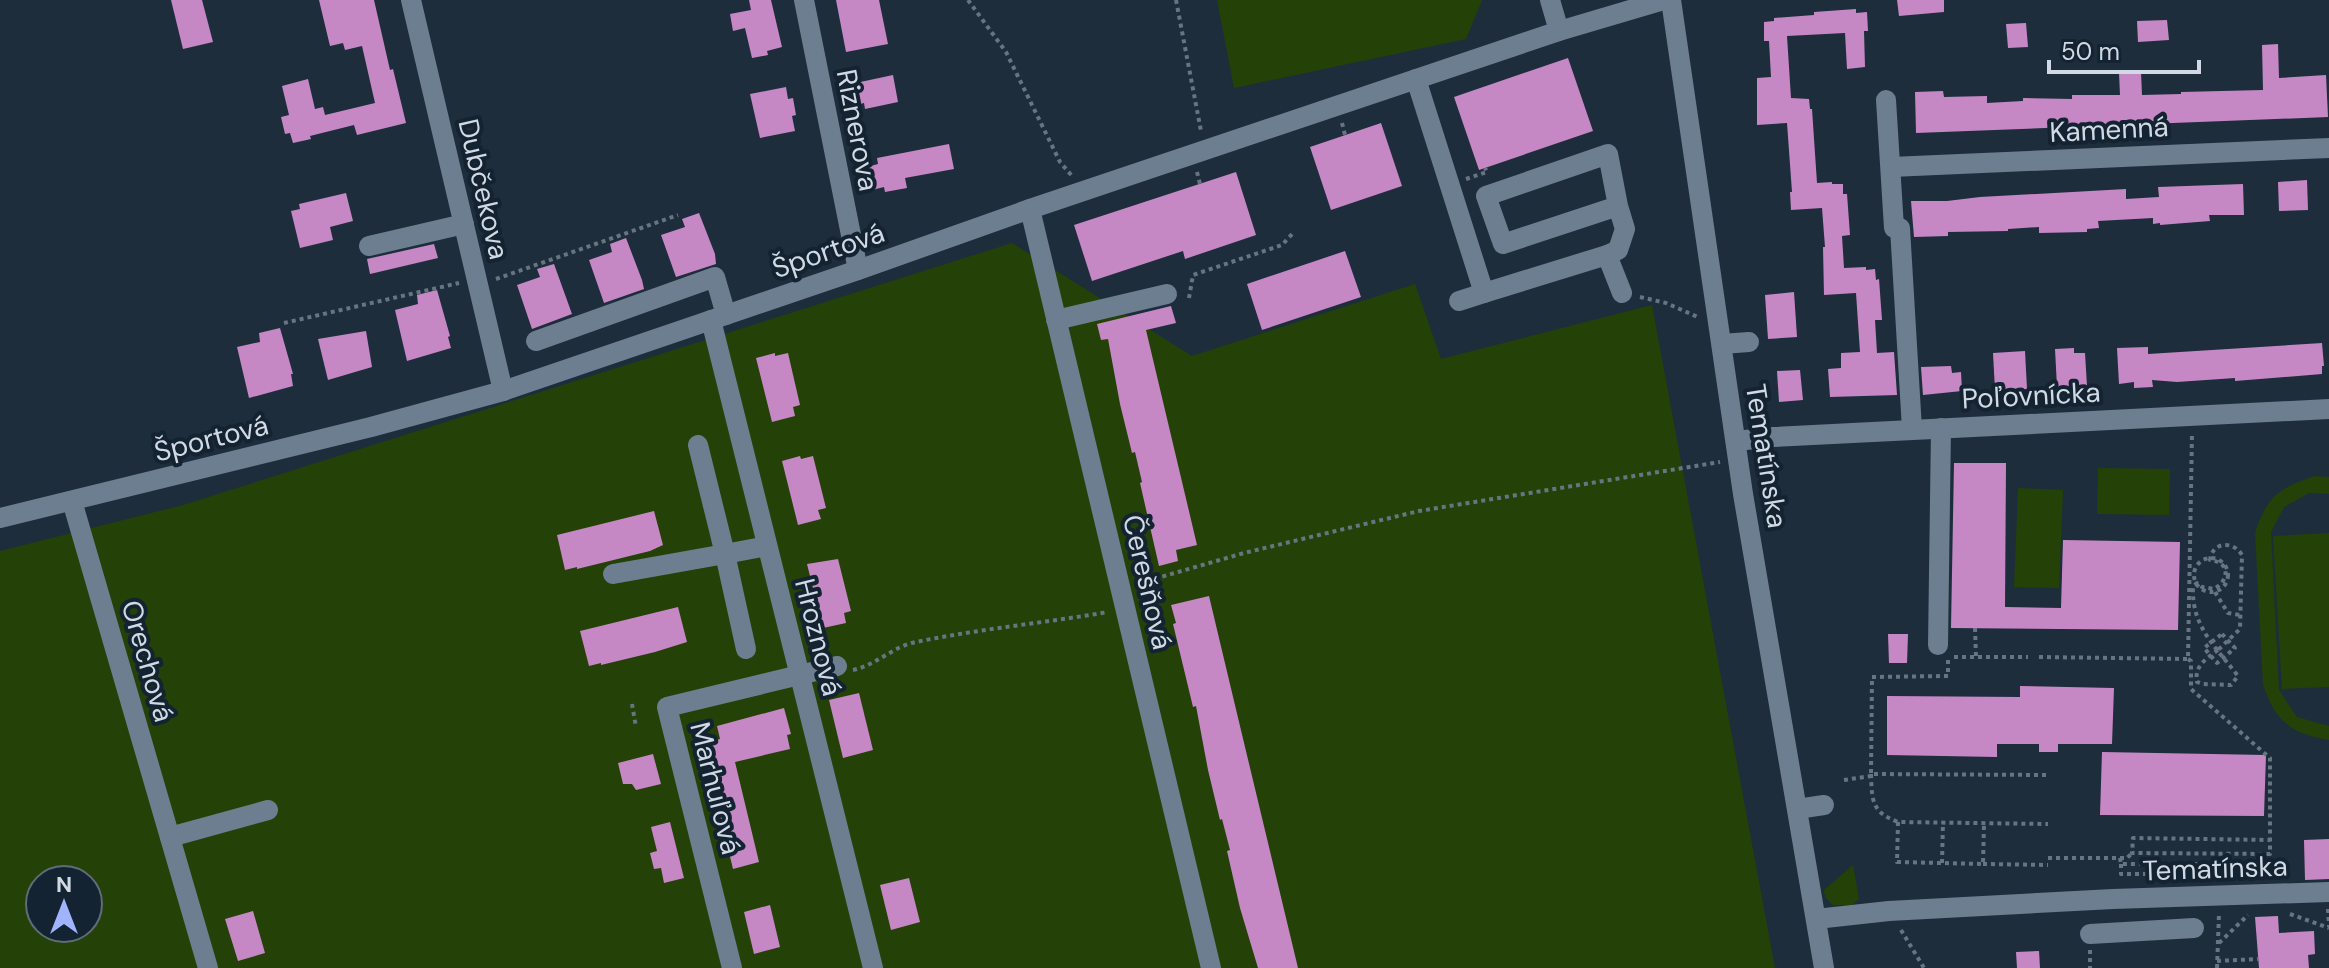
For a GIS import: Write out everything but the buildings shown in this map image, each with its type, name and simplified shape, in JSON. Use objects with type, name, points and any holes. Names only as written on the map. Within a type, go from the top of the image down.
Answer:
[{"type":"street","name":"Dubčekova","points":[[411,0],[503,391]]},
{"type":"street","name":"Riznerova","points":[[804,0],[858,270]]},
{"type":"street","points":[[1550,0],[1559,31]]},
{"type":"street","name":"Športová","points":[[0,518],[356,431],[503,391],[1080,192],[1559,31],[1664,0]]},
{"type":"street","name":"Tematínska","points":[[1671,0],[1743,494],[1824,968]]},
{"type":"street","points":[[1416,79],[1484,293]]},
{"type":"street","points":[[1886,100],[1894,228],[1900,228],[1912,429]]},
{"type":"street","name":"Kamenná","points":[[1891,167],[2329,148]]},
{"type":"street","points":[[1459,301],[1607,255],[1618,250],[1625,229],[1608,154],[1486,196],[1503,244],[1618,206]]},
{"type":"street","name":"Čerešňová","points":[[1030,209],[1211,968]]},
{"type":"street","points":[[369,246],[464,224]]},
{"type":"street","points":[[1607,255],[1622,293]]},
{"type":"street","name":"Hroznová","points":[[536,341],[715,277],[718,318],[767,546],[873,968]]},
{"type":"street","points":[[1056,320],[1167,294]]},
{"type":"street","points":[[1720,335],[1749,342]]},
{"type":"street","name":"Poľovnícka","points":[[1736,441],[1912,429],[2329,409]]},
{"type":"street","points":[[1938,645],[1941,428]]},
{"type":"street","points":[[698,445],[746,649]]},
{"type":"street","name":"Orechová","points":[[72,501],[208,968]]},
{"type":"street","points":[[613,574],[767,546]]},
{"type":"street","points":[[800,675],[845,668]]},
{"type":"street","name":"Marhuľová","points":[[732,968],[667,707],[800,675]]},
{"type":"street","points":[[1797,809],[1824,805]]},
{"type":"street","points":[[170,837],[268,810]]},
{"type":"street","name":"Tematínska","points":[[1816,919],[1889,911],[2089,900],[2329,892]]},
{"type":"street","points":[[2089,900],[2090,938],[2194,928]]},
{"type":"path","points":[[968,0],[1006,52],[1060,162],[1077,181],[1080,192]]},
{"type":"path","points":[[1176,0],[1203,137]]},
{"type":"path","points":[[1464,180],[1487,172],[1485,168]]},
{"type":"path","points":[[284,323],[477,282],[678,215]]},
{"type":"path","points":[[1189,298],[1193,275],[1282,245],[1294,232]]},
{"type":"path","points":[[1622,293],[1666,303],[1720,335]]},
{"type":"path","points":[[2132,853],[2270,854],[2270,758],[2191,689],[2191,661],[2188,659],[2192,427]]},
{"type":"path","points":[[1147,581],[1244,553],[1419,511],[1723,461]]},
{"type":"path","points":[[2196,584],[2204,590],[2214,590],[2227,582],[2227,575],[2220,563],[2210,559],[2203,562],[2195,575],[2193,594],[2200,627],[2218,650],[2238,676],[2231,685],[2203,684],[2197,682],[2195,675],[2201,664],[2210,656],[2218,650],[2229,641],[2240,629],[2242,555],[2233,546],[2216,547],[2210,559]]},
{"type":"path","points":[[2227,575],[2241,575]]},
{"type":"path","points":[[2214,590],[2228,613],[2240,615]]},
{"type":"path","points":[[845,668],[867,667],[912,642],[991,627],[1126,609]]},
{"type":"path","points":[[1975,628],[1976,657]]},
{"type":"path","points":[[2222,634],[2229,641],[2235,648],[2217,663],[2204,648],[2222,634]]},
{"type":"path","points":[[2028,657],[1948,656],[1948,676],[1872,677],[1871,775],[1875,806],[1883,816],[1898,822],[2048,824]]},
{"type":"path","points":[[2039,657],[2188,659]]},
{"type":"path","points":[[632,704],[636,727]]},
{"type":"path","points":[[1844,780],[1871,775],[2047,775]]},
{"type":"path","points":[[1898,822],[1897,862],[2048,865]]},
{"type":"path","points":[[1942,863],[1943,822]]},
{"type":"path","points":[[1983,864],[1984,823]]},
{"type":"path","points":[[2120,861],[2132,853],[2133,838],[2270,840]]},
{"type":"path","points":[[2048,858],[2222,864],[2222,875],[2121,874],[2120,861]]},
{"type":"path","points":[[2217,968],[2219,895]]},
{"type":"path","points":[[2218,944],[2257,906]]},
{"type":"path","points":[[1889,911],[1924,968]]},
{"type":"path","points":[[2217,961],[2258,959]]},
{"type":"green space","points":[[1217,0],[1482,0],[1466,39],[1234,88]]},
{"type":"green space","points":[[1012,243],[1192,356],[1415,284],[1441,359],[1652,305],[1775,968],[0,968],[0,551],[183,505]]},
{"type":"green space","points":[[2098,468],[2170,469],[2169,515],[2097,514]]},
{"type":"green space","points":[[2315,476],[2329,477],[2329,494],[2309,493],[2284,507],[2271,532],[2279,690],[2297,717],[2329,726],[2329,740],[2304,734],[2287,724],[2273,708],[2263,685],[2255,533],[2264,510],[2276,495]]},
{"type":"green space","points":[[2018,488],[2063,490],[2059,588],[2014,587]]},
{"type":"green space","points":[[2329,533],[2329,687],[2282,689],[2273,536]]},
{"type":"green space","points":[[1853,865],[1859,899],[1852,905],[1833,905],[1825,897],[1824,890]]}]
